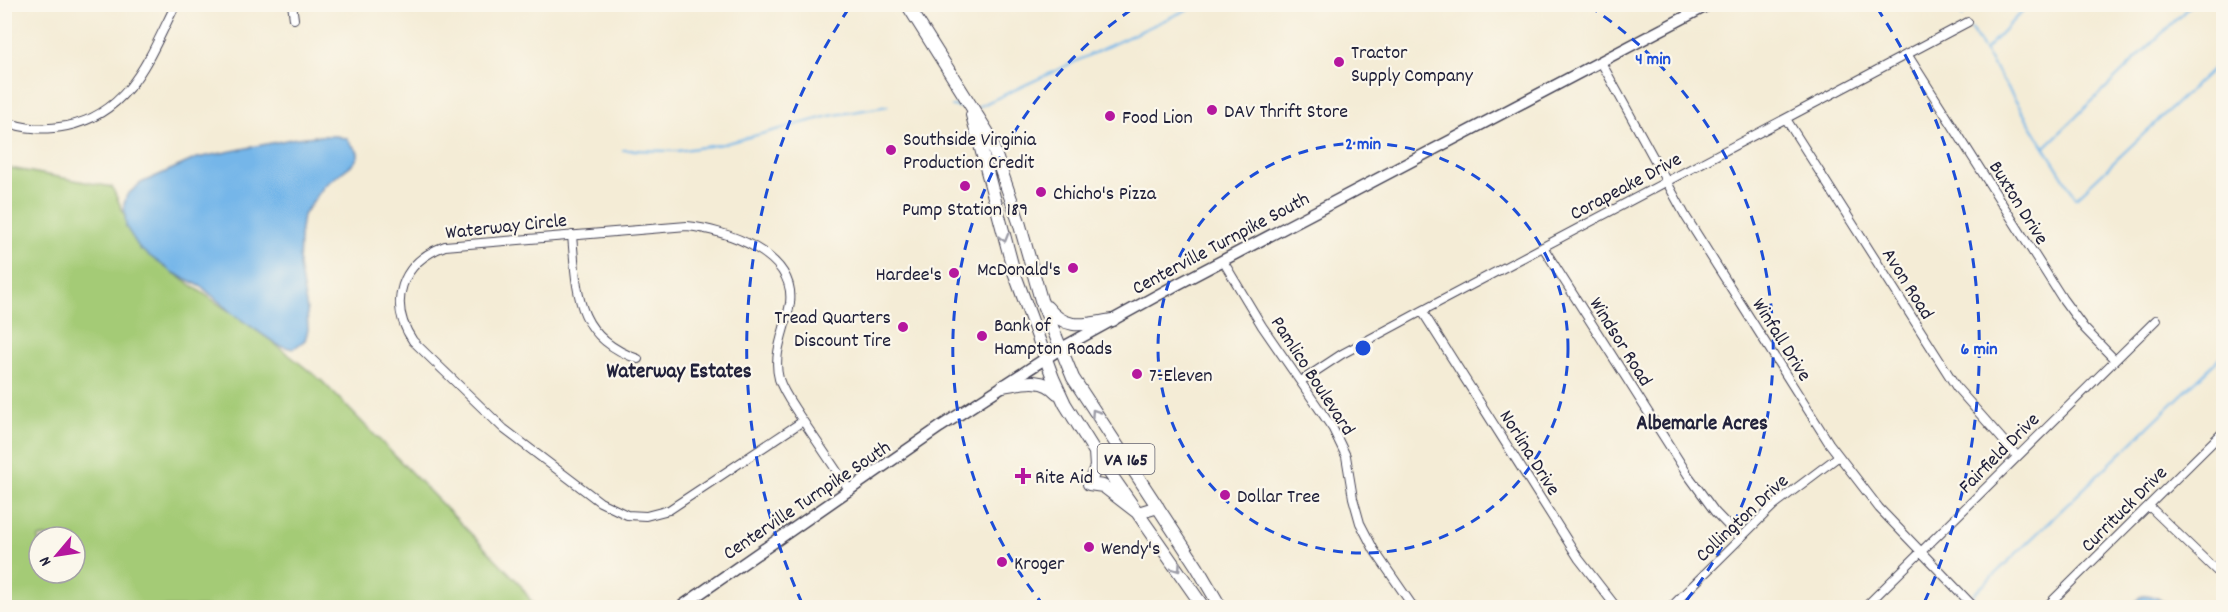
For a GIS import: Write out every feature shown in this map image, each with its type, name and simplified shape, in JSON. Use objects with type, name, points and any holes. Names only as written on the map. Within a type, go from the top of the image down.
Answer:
[{"type":"highway","name":"VA 165","points":[[907,4],[988,133],[1000,163],[1041,300],[1073,378],[1221,608]]},
{"type":"highway","name":"VA 165","points":[[967,100],[1014,272],[1045,358],[1065,404],[1095,452],[1204,608]]},
{"type":"highway","points":[[1041,300],[1054,316],[1065,323],[1082,324],[1113,320]]},
{"type":"highway","points":[[1003,386],[1042,382],[1053,388],[1065,404]]},
{"type":"highway","points":[[1095,452],[1096,467],[1089,484],[1103,486],[1138,513],[1158,507]]},
{"type":"main road","name":"Centerville Turnpike South","points":[[679,608],[940,427],[1060,349],[1710,4]]},
{"type":"street","points":[[4,121],[35,130],[55,128],[76,124],[110,108],[126,94],[137,79],[176,4]]},
{"type":"street","points":[[292,4],[294,19]]},
{"type":"street","name":"Corapeake Drive","points":[[1301,381],[1342,354],[1968,22]]},
{"type":"street","name":"Buxton Drive","points":[[1907,54],[2062,298],[2084,327],[2115,360]]},
{"type":"street","name":"Winfall Drive","points":[[1601,62],[1666,182],[1720,272],[1839,456],[1879,507],[1975,608]]},
{"type":"street","name":"Avon Road","points":[[1786,119],[1952,380],[2017,456]]},
{"type":"street","name":"Waterway Circle","points":[[803,421],[661,513],[646,516],[627,515],[609,508],[523,445],[413,341],[401,317],[401,290],[408,273],[416,264],[429,253],[445,246],[687,226],[730,235],[766,255],[781,271],[788,286],[789,304],[778,350],[777,367],[780,382],[850,491]]},
{"type":"street","points":[[572,235],[580,304],[587,321],[606,343],[638,359]]},
{"type":"street","name":"Windsor Road","points":[[1543,247],[1688,475],[1715,512],[1740,538]]},
{"type":"street","name":"Pamlico Boulevard","points":[[1223,261],[1262,326],[1340,442],[1350,471],[1356,510],[1368,540],[1414,608]]},
{"type":"street","name":"Norlina Drive","points":[[1422,311],[1579,559],[1617,608]]},
{"type":"street","name":"Fairfield Drive","points":[[1864,608],[2156,320]]},
{"type":"street","name":"Currituck Drive","points":[[2045,608],[2223,431]]},
{"type":"street","name":"Collington Drive","points":[[1670,608],[1774,505],[1839,456]]},
{"type":"street","points":[[2149,506],[2223,578]]},
{"type":"green space","points":[[4,167],[112,187],[140,249],[270,340],[322,381],[519,583],[535,607],[5,607]]},
{"type":"water","points":[[337,136],[347,139],[358,152],[358,156],[354,163],[325,185],[303,215],[299,266],[308,330],[305,340],[293,349],[278,345],[233,314],[202,287],[172,272],[140,249],[126,227],[124,204],[127,195],[141,183],[197,158],[296,138]]},
{"type":"water","points":[[2143,595],[2161,600],[2170,607],[2130,607]]},
{"type":"waterway","points":[[978,107],[1199,4]]},
{"type":"waterway","points":[[1955,4],[1963,17]]},
{"type":"waterway","points":[[1985,50],[2029,4]]},
{"type":"waterway","points":[[2045,147],[2192,4]]},
{"type":"waterway","points":[[1971,29],[2076,198],[2224,58]]},
{"type":"waterway","points":[[623,150],[677,151],[723,144],[829,116],[888,106]]},
{"type":"waterway","points":[[952,106],[962,107]]},
{"type":"waterway","points":[[1973,595],[2224,354]]},
{"type":"waterway","points":[[1960,608],[1963,605]]},
{"type":"place","name":"Tractor Supply Company","points":[[1339,62]]},
{"type":"place","name":"DAV Thrift Store","points":[[1212,110]]},
{"type":"place","name":"Food Lion","points":[[1110,116]]},
{"type":"place","name":"Southside Virginia Production Credit","points":[[891,150]]},
{"type":"place","name":"Pump Station 189","points":[[965,186]]},
{"type":"place","name":"Chicho's Pizza","points":[[1041,192]]},
{"type":"place","name":"McDonald's","points":[[1073,268]]},
{"type":"place","name":"Hardee's","points":[[954,273]]},
{"type":"place","name":"Tread Quarters Discount Tire","points":[[903,327]]},
{"type":"place","name":"Bank of Hampton Roads","points":[[982,336]]},
{"type":"place","name":"7-Eleven","points":[[1137,374]]},
{"type":"place","name":"Rite Aid","points":[[1023,476]]},
{"type":"place","name":"Dollar Tree","points":[[1225,495]]},
{"type":"place","name":"Wendy's","points":[[1089,547]]},
{"type":"place","name":"Kroger","points":[[1002,562]]},
{"type":"district","name":"Waterway Estates","points":[[679,370]]},
{"type":"district","name":"Albemarle Acres","points":[[1702,422]]}]
